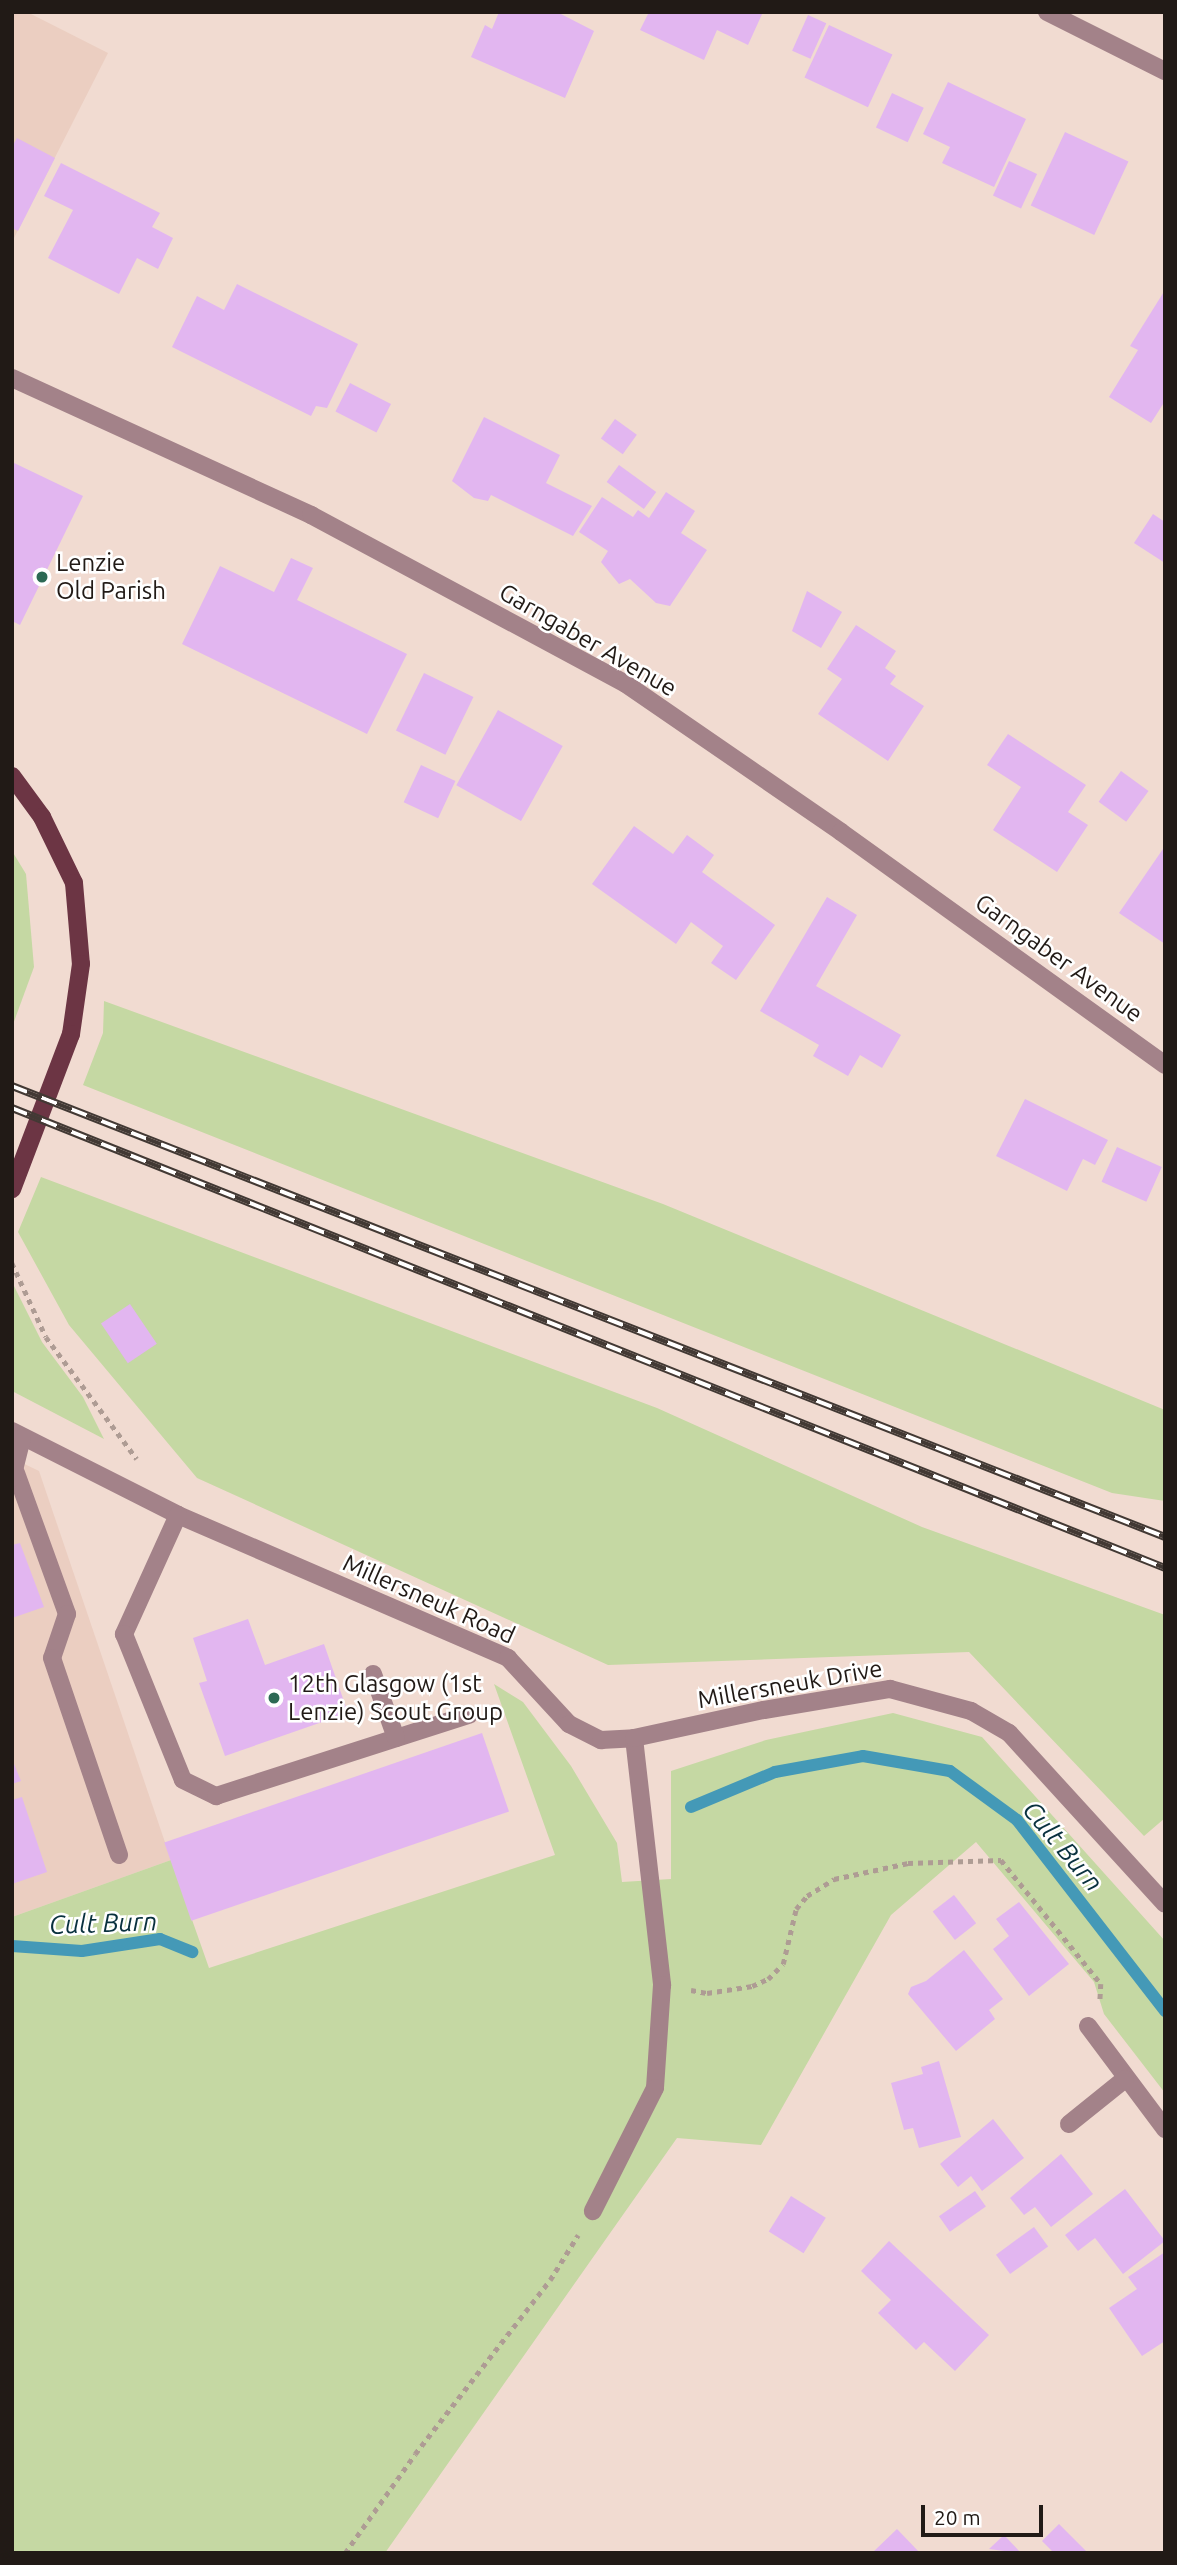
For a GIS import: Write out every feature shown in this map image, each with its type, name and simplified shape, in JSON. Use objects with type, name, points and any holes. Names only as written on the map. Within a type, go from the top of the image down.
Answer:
[{"type":"main road","points":[[12,776],[42,817],[74,883],[81,964],[71,1034],[12,1189]]},
{"type":"street","points":[[1046,12],[1165,71]]},
{"type":"street","name":"Garngaber Avenue","points":[[12,378],[311,514],[626,684],[841,832],[1165,1065]]},
{"type":"street","points":[[17,1435],[14,1476],[67,1614],[52,1658],[119,1855]]},
{"type":"street","name":"Millersneuk Road","points":[[17,1435],[178,1514],[508,1658],[569,1724],[601,1740],[634,1738]]},
{"type":"street","points":[[178,1514],[124,1634],[183,1780],[216,1796],[469,1715]]},
{"type":"street","points":[[373,1674],[396,1738]]},
{"type":"street","name":"Millersneuk Drive","points":[[634,1738],[764,1710],[890,1689],[971,1711],[1009,1733],[1165,1904]]},
{"type":"street","points":[[593,2211],[655,2088],[662,1985],[634,1738]]},
{"type":"street","points":[[1088,2025],[1125,2079],[1165,2129]]},
{"type":"street","points":[[1069,2124],[1125,2079]]},
{"type":"path","points":[[12,1263],[46,1337],[145,1470]]},
{"type":"path","points":[[662,1985],[707,1993],[752,1986],[768,1979],[783,1964],[796,1909],[807,1896],[834,1879],[908,1863],[1001,1860],[1101,1984],[1098,2016],[1088,2025]]},
{"type":"path","points":[[345,2553],[415,2454],[550,2280],[593,2211]]},
{"type":"shaded area","points":[[12,12],[27,12],[108,53],[12,242]]},
{"type":"shaded area","points":[[12,1458],[39,1471],[171,1860],[12,1917]]},
{"type":"green space","points":[[12,851],[26,874],[34,967],[12,1027]]},
{"type":"green space","points":[[104,1001],[663,1204],[1165,1410],[1165,1501],[1112,1493],[83,1085],[103,1033]]},
{"type":"green space","points":[[41,1177],[657,1408],[922,1527],[1165,1615],[1165,1818],[1144,1836],[969,1652],[608,1665],[197,1478],[69,1325],[18,1232]]},
{"type":"green space","points":[[12,1282],[42,1342],[83,1397],[104,1439],[12,1391]]},
{"type":"green space","points":[[494,1684],[523,1702],[571,1766],[617,1843],[622,1882],[671,1879],[671,1771],[766,1740],[893,1713],[982,1737],[1165,1941],[1165,2093],[1104,2014],[1094,1982],[976,1842],[891,1915],[761,2145],[677,2138],[385,2553],[12,2553],[12,1917],[171,1860],[209,1968],[555,1855]]},
{"type":"building","points":[[499,12],[557,12],[594,31],[565,98],[471,57],[485,25],[492,29]]},
{"type":"building","points":[[649,12],[763,12],[748,45],[717,30],[704,60],[640,30]]},
{"type":"building","points":[[808,15],[826,23],[810,59],[792,51]]},
{"type":"building","points":[[829,25],[892,55],[868,107],[804,78]]},
{"type":"building","points":[[948,82],[1026,119],[994,187],[942,163],[950,147],[923,134]]},
{"type":"building","points":[[892,93],[924,108],[908,142],[876,127]]},
{"type":"building","points":[[1065,132],[1128,162],[1094,235],[1031,205]]},
{"type":"building","points":[[17,138],[55,158],[18,231],[12,228],[12,147]]},
{"type":"building","points":[[1009,161],[1037,174],[1021,209],[993,195]]},
{"type":"building","points":[[61,163],[160,213],[152,227],[173,238],[158,269],[137,258],[119,294],[48,258],[73,210],[44,196]]},
{"type":"building","points":[[237,284],[358,344],[327,408],[316,406],[311,416],[172,347],[197,296],[224,310]]},
{"type":"building","points":[[1165,290],[1165,401],[1151,423],[1109,397],[1138,350],[1130,346]]},
{"type":"building","points":[[350,383],[391,404],[376,432],[335,412]]},
{"type":"building","points":[[484,417],[560,455],[546,483],[592,506],[573,536],[491,495],[488,501],[474,498],[452,481]]},
{"type":"building","points":[[615,419],[637,435],[623,454],[601,438]]},
{"type":"building","points":[[12,462],[83,496],[20,625],[12,621]]},
{"type":"building","points":[[619,465],[656,492],[644,509],[607,482]]},
{"type":"building","points":[[666,492],[695,511],[681,533],[707,550],[670,606],[656,603],[630,579],[619,584],[601,562],[608,551],[579,532],[602,497],[633,517],[638,510],[649,518]]},
{"type":"building","points":[[1153,514],[1165,522],[1165,563],[1134,543]]},
{"type":"building","points":[[291,558],[313,568],[297,600],[407,654],[367,734],[182,644],[220,566],[274,592]]},
{"type":"building","points":[[807,591],[842,612],[821,648],[792,631]]},
{"type":"building","points":[[856,625],[896,651],[885,668],[896,676],[890,684],[924,706],[888,761],[818,714],[842,679],[827,669]]},
{"type":"building","points":[[424,673],[473,697],[445,755],[396,731]]},
{"type":"building","points":[[498,710],[563,746],[521,821],[456,785]]},
{"type":"building","points":[[1008,734],[1086,785],[1068,812],[1088,825],[1057,872],[993,830],[1021,787],[987,765]]},
{"type":"building","points":[[421,765],[455,781],[438,818],[404,802]]},
{"type":"building","points":[[1121,771],[1149,791],[1126,822],[1099,802]]},
{"type":"building","points":[[634,826],[673,854],[687,835],[714,855],[702,872],[775,925],[736,980],[711,963],[723,946],[691,922],[676,944],[592,884]]},
{"type":"building","points":[[1165,846],[1165,944],[1119,913]]},
{"type":"building","points":[[827,897],[857,915],[816,986],[901,1035],[882,1068],[860,1055],[848,1076],[813,1056],[819,1045],[760,1011]]},
{"type":"building","points":[[1025,1099],[1108,1140],[1095,1165],[1083,1159],[1067,1191],[996,1156]]},
{"type":"building","points":[[1117,1147],[1162,1167],[1146,1202],[1102,1182]]},
{"type":"building","points":[[130,1304],[157,1344],[128,1363],[101,1324]]},
{"type":"building","points":[[20,1543],[44,1607],[12,1618],[12,1545]]},
{"type":"building","name":"12th Glasgow (1st Lenzie) Scout Group","points":[[248,1619],[265,1665],[324,1644],[348,1713],[225,1756],[199,1683],[207,1681],[193,1638]]},
{"type":"building","points":[[482,1733],[509,1811],[191,1921],[164,1842]]},
{"type":"building","points":[[12,1759],[21,1781],[12,1784]]},
{"type":"building","points":[[22,1797],[47,1872],[12,1884],[12,1800]]},
{"type":"building","points":[[954,1895],[976,1923],[955,1940],[933,1912]]},
{"type":"building","points":[[1019,1902],[1069,1964],[1029,1996],[993,1949],[1009,1936],[996,1919]]},
{"type":"building","points":[[964,1950],[1003,1999],[989,2010],[995,2019],[956,2051],[908,1994],[911,1987],[926,1981]]},
{"type":"building","points":[[939,2061],[961,2137],[919,2148],[913,2128],[904,2130],[891,2083],[923,2074],[921,2067]]},
{"type":"building","points":[[993,2119],[1024,2158],[982,2191],[971,2176],[958,2187],[940,2164]]},
{"type":"building","points":[[1061,2154],[1093,2194],[1051,2227],[1035,2207],[1024,2215],[1010,2198]]},
{"type":"building","points":[[1125,2189],[1165,2241],[1123,2274],[1095,2238],[1078,2251],[1065,2235]]},
{"type":"building","points":[[975,2191],[986,2207],[950,2232],[939,2216]]},
{"type":"building","points":[[791,2196],[826,2218],[804,2253],[769,2232]]},
{"type":"building","points":[[1034,2227],[1048,2246],[1010,2274],[996,2255]]},
{"type":"building","points":[[889,2241],[989,2335],[955,2371],[924,2342],[916,2350],[878,2313],[891,2300],[861,2271]]},
{"type":"building","points":[[1165,2252],[1165,2341],[1142,2356],[1109,2308],[1137,2289],[1128,2277]]},
{"type":"building","points":[[1059,2524],[1088,2553],[1054,2553],[1042,2541]]},
{"type":"building","points":[[897,2529],[920,2553],[872,2553]]},
{"type":"building","points":[[1004,2535],[1021,2553],[989,2549]]},
{"type":"waterway","name":"Cult Burn","points":[[691,1807],[775,1772],[863,1756],[950,1771],[1017,1820],[1165,2011]]},
{"type":"waterway","name":"Cult Burn","points":[[12,1946],[82,1951],[160,1939],[193,1952]]},
{"type":"railway","points":[[12,1086],[1165,1537]]},
{"type":"railway","points":[[12,1108],[1165,1568]]},
{"type":"place","name":"Lenzie Old Parish","points":[[42,577]]},
{"type":"place","name":"12th Glasgow (1st Lenzie) Scout Group","points":[[274,1698]]}]
